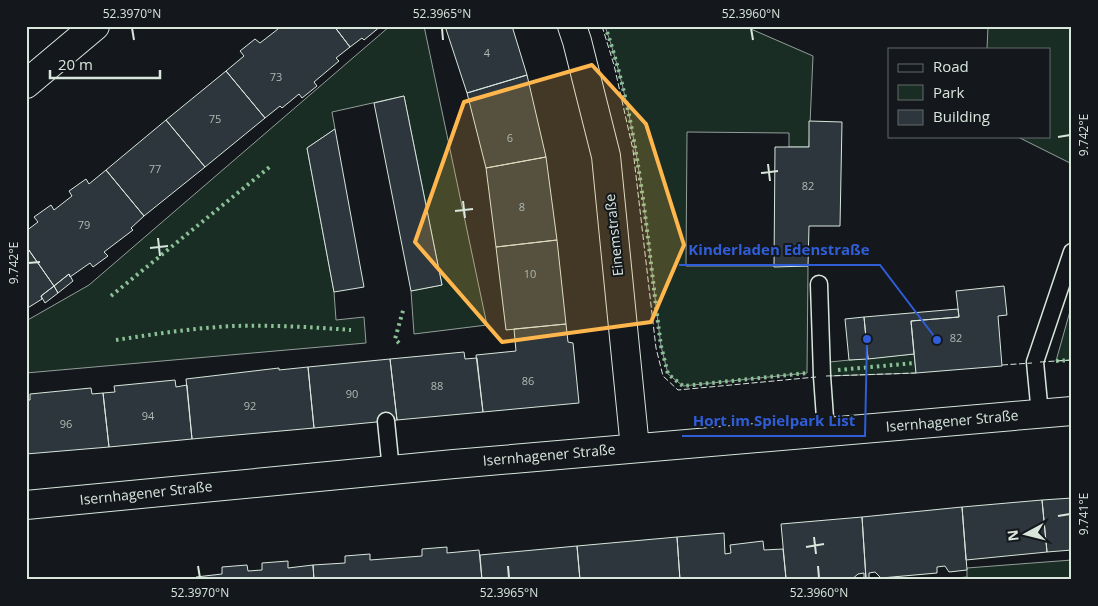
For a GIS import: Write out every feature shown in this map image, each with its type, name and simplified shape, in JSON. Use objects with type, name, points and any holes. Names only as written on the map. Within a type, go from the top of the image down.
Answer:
[{"type":"street","points":[[26,84],[95,26]]},
{"type":"street","name":"Einemstraße","points":[[572,26],[606,156],[634,448]]},
{"type":"street","name":"Isernhagener Straße","points":[[26,505],[634,448],[1072,411]]},
{"type":"lane","points":[[1040,414],[1035,362],[1072,252]]},
{"type":"lane","points":[[819,284],[826,432]]},
{"type":"lane","points":[[386,421],[391,470]]},
{"type":"highlighted area","points":[[592,65],[646,124],[684,245],[651,322],[502,342],[415,242],[464,102]]},
{"type":"green space","points":[[390,26],[424,26],[487,325],[414,334],[411,291],[442,285],[404,96],[332,112],[335,129],[307,148],[334,292],[336,320],[364,317],[366,343],[26,373],[26,321],[89,285]]},
{"type":"green space","points":[[605,26],[744,26],[813,56],[809,147],[789,147],[789,133],[687,132],[686,266],[808,266],[807,373],[683,386],[668,374],[661,346],[641,184],[627,103]]},
{"type":"green space","points":[[988,26],[1072,26],[1072,164],[1020,138],[1050,138],[1050,48],[987,48]]},
{"type":"green space","points":[[1072,304],[1072,360],[1056,361]]},
{"type":"green space","points":[[914,354],[916,373],[830,376],[829,362]]},
{"type":"green space","points":[[1072,560],[1072,580],[934,580],[967,577],[967,568]]},
{"type":"building","points":[[275,26],[334,26],[350,47],[336,58],[339,61],[314,82],[317,86],[302,98],[299,94],[282,108],[280,106],[265,118],[226,71],[244,56],[240,51],[255,39],[260,43],[278,29]]},
{"type":"building","points":[[334,26],[381,26],[364,40],[362,38],[350,47]]},
{"type":"building","points":[[445,26],[512,26],[527,75],[467,93]]},
{"type":"building","points":[[226,71],[265,118],[205,167],[166,120]]},
{"type":"building","points":[[527,75],[546,157],[486,168],[467,93]]},
{"type":"building","points":[[404,96],[442,285],[411,291],[374,103]]},
{"type":"building","points":[[166,120],[205,167],[144,216],[106,170]]},
{"type":"building","points":[[809,121],[842,122],[840,226],[809,226],[808,266],[774,267],[775,147],[809,147]]},
{"type":"building","points":[[335,129],[364,287],[334,292],[307,148]]},
{"type":"building","points":[[546,157],[557,240],[496,247],[486,168]]},
{"type":"building","points":[[106,170],[144,216],[131,228],[133,230],[104,252],[108,256],[93,267],[90,263],[70,277],[69,274],[54,286],[26,246],[26,231],[38,222],[34,217],[51,205],[54,210],[72,196],[69,191],[86,179],[89,184]]},
{"type":"building","points":[[557,240],[566,324],[506,330],[496,247]]},
{"type":"building","points":[[26,246],[54,286],[41,296],[42,299],[26,309]]},
{"type":"building","points":[[69,274],[73,281],[58,293],[54,286]]},
{"type":"building","points":[[54,286],[58,293],[45,303],[41,296]]},
{"type":"building","points":[[1004,286],[1007,315],[998,316],[1002,366],[916,373],[911,321],[959,317],[956,291]]},
{"type":"building","points":[[958,309],[959,317],[911,321],[914,354],[868,359],[864,317]]},
{"type":"building","points":[[864,317],[868,359],[849,360],[845,319]]},
{"type":"building","points":[[566,324],[568,342],[573,343],[579,403],[483,412],[476,355],[516,351],[514,329]]},
{"type":"building","points":[[464,352],[465,359],[477,358],[483,412],[397,420],[390,359]]},
{"type":"building","points":[[390,359],[397,420],[314,428],[308,367]]},
{"type":"building","points":[[308,367],[314,428],[192,439],[186,379],[279,368],[279,370]]},
{"type":"building","points":[[175,380],[176,387],[187,385],[192,439],[109,447],[103,393],[115,392],[114,386]]},
{"type":"building","points":[[91,388],[92,394],[103,393],[109,447],[26,454],[26,400],[30,400],[30,394]]},
{"type":"building","points":[[1072,498],[1072,550],[1047,552],[1042,500]]},
{"type":"building","points":[[1042,500],[1047,552],[966,560],[962,507]]},
{"type":"building","points":[[962,507],[967,570],[949,572],[945,566],[937,567],[937,573],[881,578],[875,572],[869,573],[869,579],[866,579],[862,517]]},
{"type":"building","points":[[862,517],[866,579],[864,579],[864,573],[858,574],[851,580],[786,579],[781,524]]},
{"type":"building","points":[[724,533],[725,554],[731,553],[730,545],[763,541],[764,550],[783,549],[786,578],[768,580],[680,580],[677,537]]},
{"type":"building","points":[[677,537],[680,580],[580,580],[577,546]]},
{"type":"building","points":[[577,546],[580,580],[482,580],[480,555]]},
{"type":"building","points":[[447,547],[447,553],[479,550],[482,580],[314,580],[313,565],[345,563],[345,556],[370,554],[370,560],[422,556],[422,549]]},
{"type":"building","points":[[288,561],[288,568],[313,565],[314,580],[197,580],[196,577],[222,574],[222,567],[247,565],[248,571],[262,570],[262,563]]},
{"type":"hedge","points":[[605,26],[627,103],[641,184],[661,346],[668,374],[683,386],[807,373]]},
{"type":"hedge","points":[[111,296],[272,165]]},
{"type":"hedge","points":[[399,343],[395,339],[404,307]]},
{"type":"hedge","points":[[116,340],[233,326],[292,326],[351,330]]},
{"type":"hedge","points":[[1056,361],[1072,360]]},
{"type":"hedge","points":[[838,370],[915,363]]},
{"type":"fence","points":[[602,26],[614,65],[633,150],[656,348],[663,376],[678,390],[816,377]]},
{"type":"fence","points":[[1040,362],[1072,360]]},
{"type":"fence","points":[[1002,365],[1032,363]]},
{"type":"fence","points":[[826,376],[916,373]]},
{"type":"place","name":"Hort im Spielpark List","points":[[867,339]]},
{"type":"place","name":"Kinderladen Edenstraße","points":[[937,340]]}]
